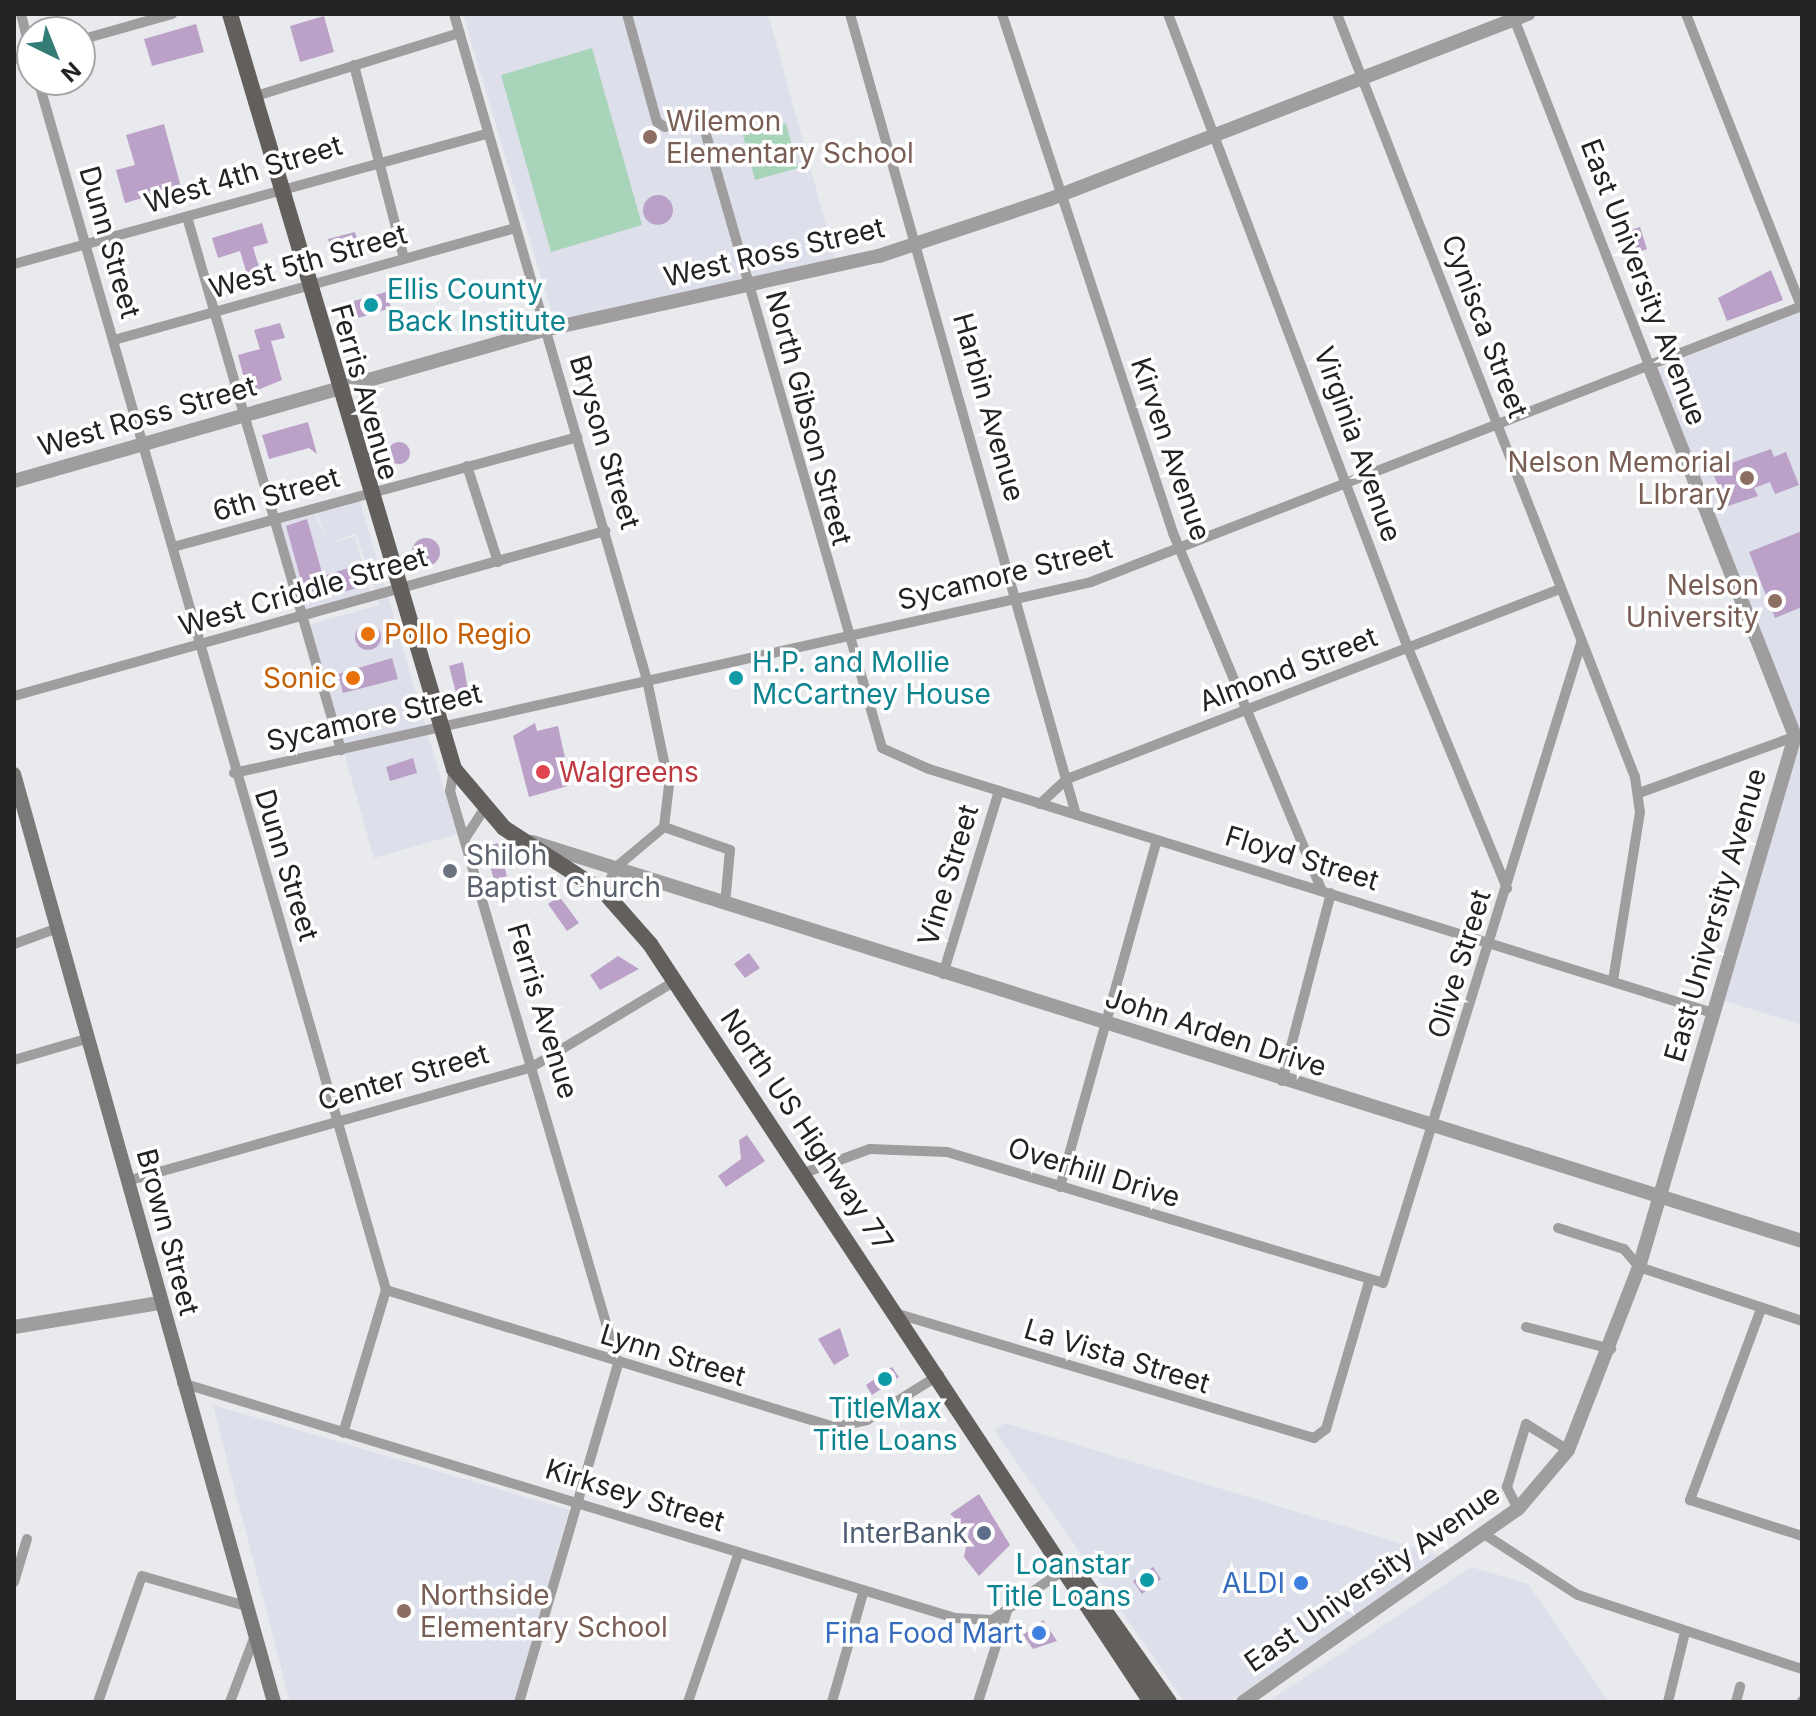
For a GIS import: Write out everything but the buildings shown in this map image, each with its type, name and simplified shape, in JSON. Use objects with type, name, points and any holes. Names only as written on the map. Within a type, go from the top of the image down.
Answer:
[{"type":"main road","name":"Ferris Avenue","points":[[230,14],[256,96],[367,494],[437,728],[454,769]]},
{"type":"main road","name":"North US Highway 77","points":[[454,769],[484,809],[517,838],[605,893],[675,981],[939,1375],[1151,1702]]},
{"type":"main road","name":"Brown Street","points":[[14,774],[180,1382],[274,1702]]},
{"type":"main road","name":"North US Highway 77","points":[[1065,1569],[1078,1573],[1169,1702]]},
{"type":"street","points":[[126,14],[129,26]]},
{"type":"street","points":[[96,35],[172,14]]},
{"type":"street","name":"Bryson Street","points":[[454,14],[647,680],[671,797],[664,827]]},
{"type":"street","name":"North Gibson Street","points":[[627,14],[660,126],[701,117],[846,636],[880,745]]},
{"type":"street","name":"Harbin Avenue","points":[[850,14],[1076,815]]},
{"type":"street","name":"Kirven Avenue","points":[[1002,14],[1180,549],[1246,710],[1326,891]]},
{"type":"street","name":"Virginia Avenue","points":[[1168,14],[1408,648],[1508,888]]},
{"type":"street","name":"Cynisca Street","points":[[1337,14],[1639,793],[1613,980]]},
{"type":"street","points":[[1686,14],[1801,306]]},
{"type":"street","name":"West Ross Street","points":[[14,481],[544,330],[748,288],[915,244],[1063,194],[1365,80],[1518,16]]},
{"type":"street","name":"East University Avenue","points":[[1243,1702],[1487,1536],[1518,1509],[1568,1450],[1613,1349],[1798,735],[1649,365],[1518,16]]},
{"type":"street","points":[[256,96],[459,33]]},
{"type":"street","points":[[354,65],[404,259]]},
{"type":"street","name":"Dunn Street","points":[[43,96],[145,443],[234,773],[386,1290]]},
{"type":"street","name":"West 4th Street","points":[[14,264],[187,217],[377,160],[487,134]]},
{"type":"street","points":[[187,217],[341,750]]},
{"type":"street","name":"West 5th Street","points":[[114,340],[515,228]]},
{"type":"street","name":"Sycamore Street","points":[[234,773],[1091,582],[1348,485],[1801,306]]},
{"type":"street","name":"6th Street","points":[[173,547],[577,437]]},
{"type":"street","points":[[467,466],[498,562]]},
{"type":"street","name":"West Criddle Street","points":[[14,696],[605,531]]},
{"type":"street","name":"Almond Street","points":[[1040,804],[1067,779],[1560,589]]},
{"type":"street","name":"Olive Street","points":[[1369,1282],[1383,1283],[1393,1266],[1581,643]]},
{"type":"street","points":[[1639,793],[1798,735]]},
{"type":"street","name":"Floyd Street","points":[[880,745],[895,757],[999,791],[1713,1013]]},
{"type":"street","name":"Ferris Avenue","points":[[454,769],[449,786],[618,1364]]},
{"type":"street","name":"Vine Street","points":[[943,974],[999,791]]},
{"type":"street","points":[[466,837],[484,809]]},
{"type":"street","points":[[605,893],[615,868],[664,827],[730,850],[725,904]]},
{"type":"street","points":[[517,838],[615,868]]},
{"type":"street","points":[[1060,1187],[1157,840]]},
{"type":"street","name":"John Arden Drive","points":[[615,868],[1282,1081],[1802,1241]]},
{"type":"street","points":[[1282,1081],[1326,891]]},
{"type":"street","points":[[14,944],[55,929]]},
{"type":"street","name":"Center Street","points":[[127,1181],[532,1067],[675,981]]},
{"type":"street","points":[[14,1060],[86,1039]]},
{"type":"street","name":"Overhill Drive","points":[[804,1173],[848,1153],[929,1149],[1369,1282]]},
{"type":"street","points":[[1558,1228],[1624,1249],[1639,1267],[1802,1321]]},
{"type":"street","name":"La Vista Street","points":[[898,1314],[1283,1432],[1322,1435],[1369,1282]]},
{"type":"street","points":[[343,1433],[386,1290]]},
{"type":"street","name":"Lynn Street","points":[[386,1290],[618,1364],[835,1427],[867,1420],[939,1375]]},
{"type":"street","points":[[14,1327],[159,1303]]},
{"type":"street","points":[[1761,1309],[1690,1500],[1802,1536]]},
{"type":"street","points":[[1526,1327],[1613,1349]]},
{"type":"street","points":[[519,1702],[581,1503],[618,1364]]},
{"type":"street","name":"Kirksey Street","points":[[180,1382],[976,1622],[1007,1609],[1065,1569]]},
{"type":"street","points":[[1518,1509],[1507,1487],[1526,1424],[1568,1450]]},
{"type":"street","points":[[1487,1536],[1578,1595],[1802,1669]]},
{"type":"street","points":[[14,1582],[27,1539]]},
{"type":"street","points":[[688,1702],[739,1552]]},
{"type":"street","points":[[98,1702],[142,1576],[246,1606]]},
{"type":"street","points":[[832,1702],[864,1590]]},
{"type":"street","points":[[978,1702],[1007,1609]]},
{"type":"street","points":[[1668,1702],[1685,1632]]},
{"type":"street","points":[[230,1702],[255,1636]]},
{"type":"street","points":[[1736,1702],[1740,1687]]},
{"type":"shaded area","name":"Wilemon Elementary School","points":[[463,14],[768,14],[836,261],[554,321]]},
{"type":"shaded area","name":"Nelson University","points":[[1802,311],[1802,1025],[1722,1000],[1798,733],[1657,369]]},
{"type":"shaded area","points":[[360,501],[457,834],[374,858],[308,625],[379,605],[356,533],[332,542],[355,537],[371,594],[305,611],[279,524],[315,514],[328,544],[317,513]]},
{"type":"shaded area","name":"Northside Elementary School","points":[[213,1405],[569,1510],[514,1702],[290,1702]]},
{"type":"shaded area","points":[[1005,1423],[1442,1556],[1229,1702],[1185,1702],[994,1430]]},
{"type":"shaded area","points":[[1471,1567],[1528,1584],[1609,1702],[1267,1702]]},
{"type":"green space","points":[[592,48],[642,225],[551,252],[501,75]]},
{"type":"green space","points":[[786,123],[798,168],[755,180],[743,135]]},
{"type":"place","name":"Wilemon Elementary School","points":[[650,137]]},
{"type":"place","name":"Ellis County Back Institute","points":[[371,305]]},
{"type":"place","name":"Nelson Memorial LIbrary","points":[[1747,478]]},
{"type":"place","name":"Nelson University","points":[[1775,601]]},
{"type":"place","name":"Pollo Regio","points":[[368,634]]},
{"type":"place","name":"Sonic","points":[[353,678]]},
{"type":"place","name":"H.P. and Mollie McCartney House","points":[[736,678]]},
{"type":"place","name":"Walgreens","points":[[543,772]]},
{"type":"place","name":"Shiloh Baptist Church","points":[[450,871]]},
{"type":"place","name":"TitleMax Title Loans","points":[[885,1379]]},
{"type":"place","name":"InterBank","points":[[984,1533]]},
{"type":"place","name":"Loanstar Title Loans","points":[[1147,1580]]},
{"type":"place","name":"ALDI","points":[[1301,1583]]},
{"type":"place","name":"Northside Elementary School","points":[[404,1611]]},
{"type":"place","name":"Fina Food Mart","points":[[1039,1633]]}]
